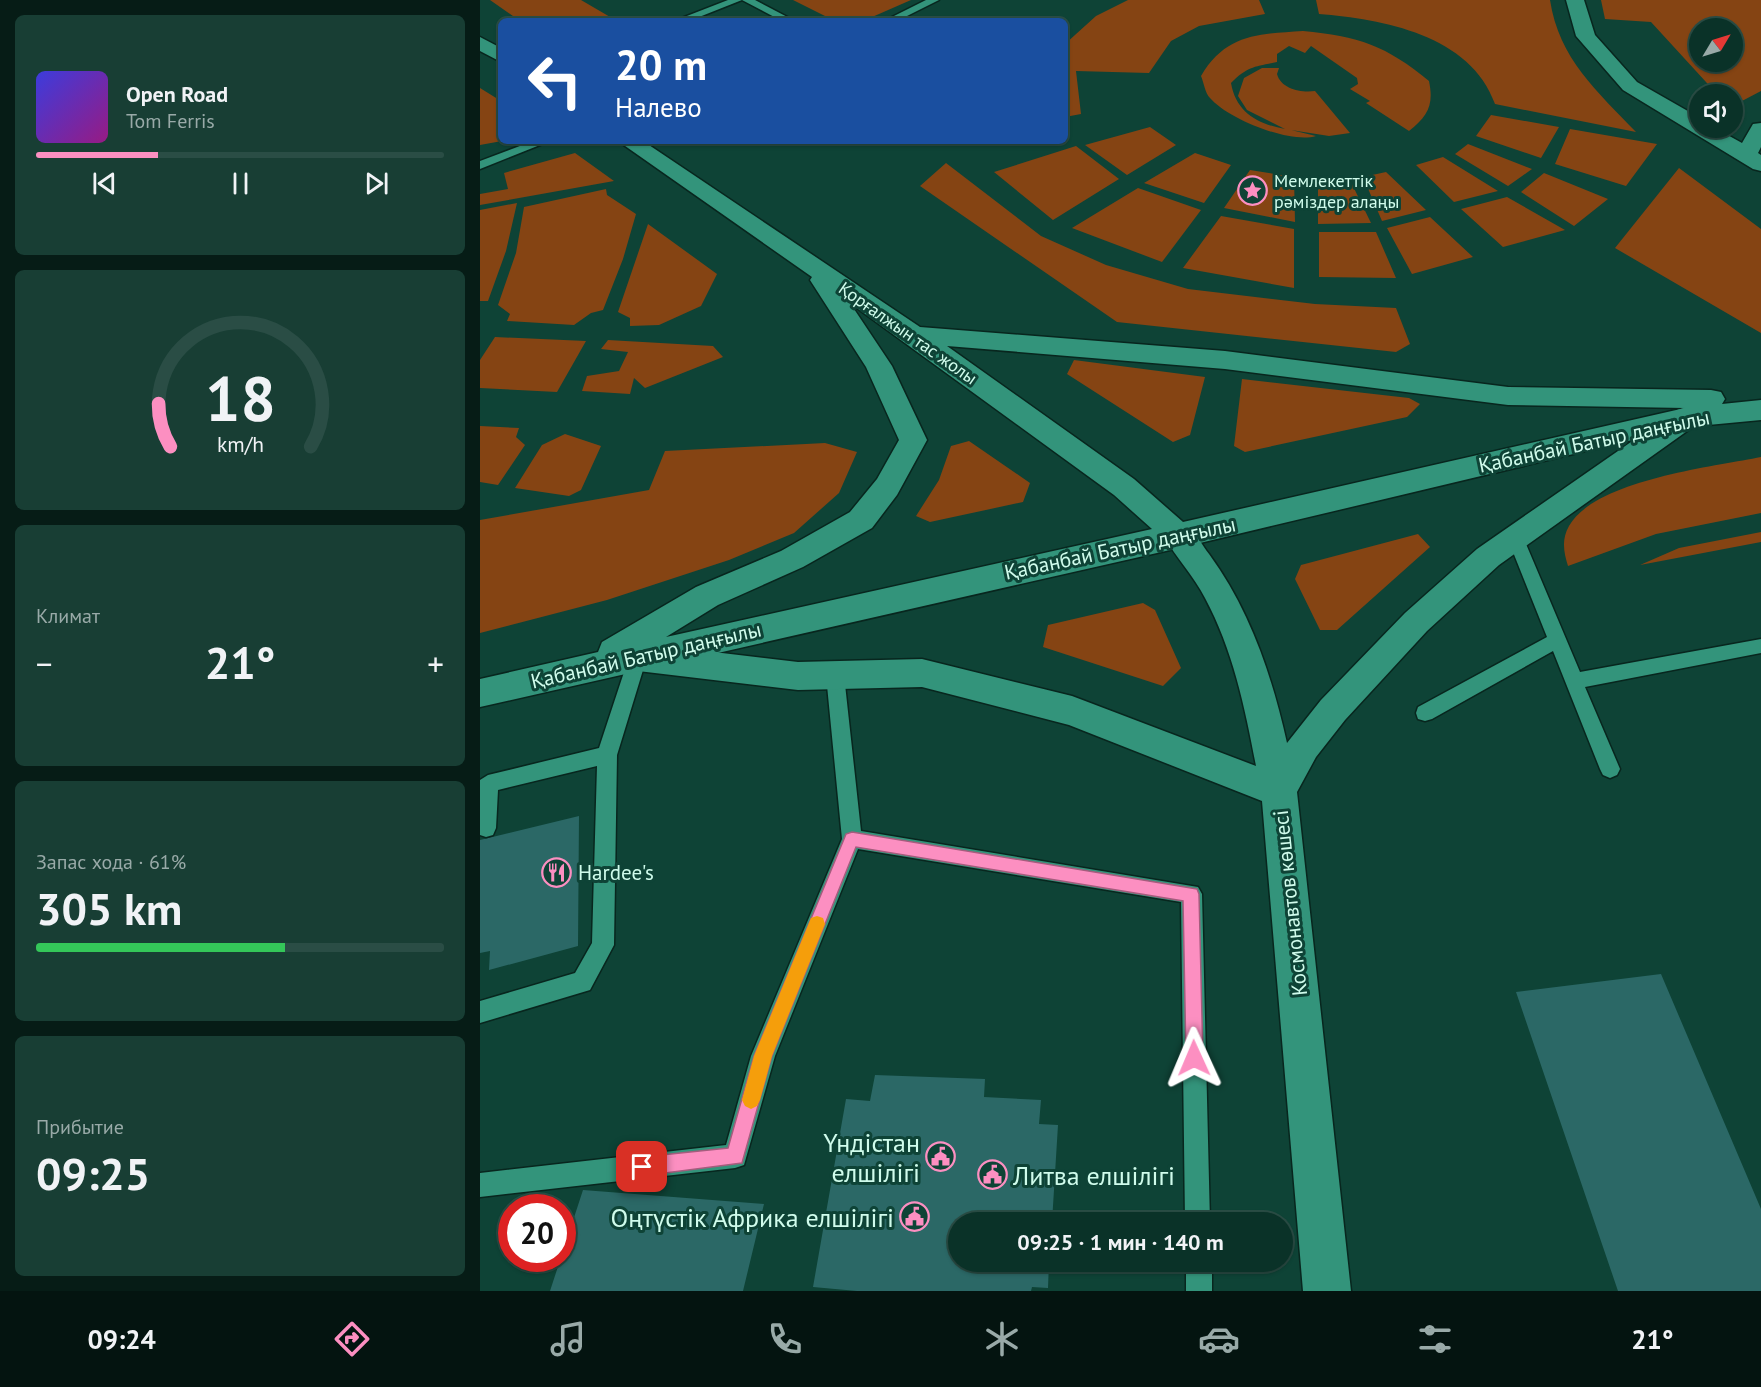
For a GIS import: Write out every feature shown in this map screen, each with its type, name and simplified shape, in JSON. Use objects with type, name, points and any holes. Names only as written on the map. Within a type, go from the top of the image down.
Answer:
[{"type":"main road","points":[[1575,0],[1586,36],[1630,86],[1689,121]]},
{"type":"main road","points":[[480,43],[498,55]]},
{"type":"main road","points":[[1719,138],[1754,159],[1761,129]]},
{"type":"main road","name":"Қорғалжын тас жолы","points":[[633,144],[914,335],[1124,487],[1179,536]]},
{"type":"main road","points":[[588,668],[707,596],[792,559],[861,520],[887,487],[913,440],[879,366],[813,266]]},
{"type":"main road","points":[[914,335],[1225,360],[1508,396],[1761,401]]},
{"type":"main road","name":"Қабанбай Батыр даңғылы","points":[[480,693],[1179,536],[1687,417],[1761,410]]},
{"type":"main road","points":[[638,657],[798,676],[922,673],[1062,708],[1279,791],[1304,746],[1333,710],[1416,622],[1488,557],[1687,417]]},
{"type":"main road","name":"Космонавтов көшесі","points":[[1179,536],[1218,591],[1238,636],[1259,694],[1279,791],[1327,1291]]},
{"type":"lane","points":[[688,18],[736,0]]},
{"type":"lane","points":[[747,0],[784,18]]},
{"type":"lane","points":[[895,18],[934,0]]},
{"type":"lane","points":[[480,165],[536,144]]},
{"type":"lane","points":[[1515,537],[1610,769]]},
{"type":"lane","points":[[1425,712],[1557,640]]},
{"type":"lane","points":[[1574,681],[1761,645]]},
{"type":"lane","points":[[480,1012],[582,982],[603,945],[607,755],[638,657]]},
{"type":"lane","points":[[480,1185],[735,1156],[763,1056],[852,839],[835,675]]},
{"type":"lane","points":[[486,828],[488,783],[607,755]]},
{"type":"lane","points":[[852,839],[1191,894],[1198,1212]]},
{"type":"lane","points":[[1199,1272],[1199,1291]]},
{"type":"shaded area","points":[[490,0],[581,0],[612,18],[516,18]]},
{"type":"shaded area","points":[[793,0],[911,0],[870,18],[829,18]]},
{"type":"shaded area","points":[[1128,0],[1259,0],[1265,14],[1199,26],[1171,41],[1149,73],[1076,71],[1081,114],[1068,116],[1068,41],[1096,16]]},
{"type":"shaded area","points":[[1316,0],[1550,0],[1562,40],[1571,57],[1594,88],[1636,132],[1495,104],[1483,81],[1466,62],[1445,47],[1422,35],[1396,26],[1370,20],[1319,14]]},
{"type":"shaded area","points":[[1601,0],[1761,0],[1761,91],[1743,100],[1743,84],[1708,84],[1697,72],[1743,72],[1743,18],[1689,18],[1689,63],[1651,22],[1605,19]]},
{"type":"shaded area","points":[[1303,31],[1340,36],[1371,45],[1414,69],[1429,81],[1431,97],[1425,115],[1409,131],[1366,103],[1370,101],[1350,89],[1358,84],[1357,78],[1311,46],[1305,53],[1289,46],[1277,54],[1277,62],[1257,66],[1237,77],[1231,83],[1238,102],[1249,115],[1257,120],[1285,129],[1247,110],[1238,96],[1244,78],[1262,68],[1279,68],[1277,74],[1283,83],[1292,89],[1315,91],[1350,133],[1329,136],[1291,130],[1316,136],[1305,138],[1276,133],[1230,114],[1208,96],[1201,76],[1211,62],[1232,44],[1258,35]]},
{"type":"shaded area","points":[[480,88],[498,99],[498,142],[480,145]]},
{"type":"shaded area","points":[[1491,115],[1559,127],[1541,158],[1476,136]]},
{"type":"shaded area","points":[[1150,127],[1176,145],[1127,175],[1085,145]]},
{"type":"shaded area","points":[[1570,129],[1657,144],[1626,186],[1555,164]]},
{"type":"shaded area","points":[[1468,144],[1532,169],[1508,186],[1455,154]]},
{"type":"shaded area","points":[[1076,146],[1119,179],[1053,220],[994,172]]},
{"type":"shaded area","points":[[575,153],[614,181],[480,205],[480,194],[508,189],[504,173]]},
{"type":"shaded area","points":[[1195,153],[1231,165],[1204,203],[1144,183]]},
{"type":"shaded area","points":[[1443,157],[1498,191],[1454,202],[1416,165]]},
{"type":"shaded area","points":[[946,163],[1041,236],[1106,265],[1188,289],[1315,304],[1396,308],[1410,344],[1396,352],[1117,322],[920,186]]},
{"type":"shaded area","points":[[1679,168],[1761,229],[1761,333],[1615,248]]},
{"type":"shaded area","points":[[1250,170],[1294,177],[1295,222],[1224,208]]},
{"type":"shaded area","points":[[1386,172],[1426,210],[1382,221],[1363,177]]},
{"type":"shaded area","points":[[1544,173],[1608,199],[1574,226],[1521,192]]},
{"type":"shaded area","points":[[1349,178],[1371,223],[1318,224],[1318,179]]},
{"type":"shaded area","points":[[1138,188],[1201,210],[1162,262],[1072,228]]},
{"type":"shaded area","points":[[606,189],[607,195],[636,214],[623,259],[603,310],[591,313],[574,325],[507,321],[510,314],[498,305],[516,253],[524,207]]},
{"type":"shaded area","points":[[1507,197],[1565,230],[1503,247],[1461,209]]},
{"type":"shaded area","points":[[517,203],[506,251],[488,301],[480,301],[480,210]]},
{"type":"shaded area","points":[[1221,216],[1294,229],[1294,288],[1183,268]]},
{"type":"shaded area","points":[[1430,217],[1473,257],[1412,274],[1387,228]]},
{"type":"shaded area","points":[[648,224],[717,274],[701,306],[659,325],[630,326],[630,318],[618,312]]},
{"type":"shaded area","points":[[1319,232],[1376,232],[1396,278],[1319,277]]},
{"type":"shaded area","points":[[495,337],[586,341],[557,392],[480,388],[480,360]]},
{"type":"shaded area","points":[[608,340],[713,346],[723,357],[645,388],[634,378],[630,394],[582,391],[587,376],[619,371],[628,352],[601,349]]},
{"type":"shaded area","points":[[1074,360],[1205,377],[1190,435],[1173,442],[1067,374]]},
{"type":"shaded area","points":[[1242,379],[1409,398],[1420,404],[1407,417],[1245,452],[1234,446]]},
{"type":"shaded area","points":[[480,426],[519,428],[516,437],[525,445],[498,485],[480,482]]},
{"type":"shaded area","points":[[565,434],[601,446],[581,490],[569,496],[515,488],[542,445]]},
{"type":"shaded area","points":[[969,441],[1030,483],[1023,502],[930,522],[916,516],[939,480],[951,446]]},
{"type":"shaded area","points":[[825,443],[857,452],[839,493],[794,533],[729,560],[607,600],[480,633],[480,520],[649,490],[665,451]]},
{"type":"shaded area","points":[[1761,457],[1761,513],[1656,534],[1568,566],[1564,551],[1566,531],[1583,510],[1603,497],[1656,478]]},
{"type":"shaded area","points":[[1761,532],[1761,542],[1640,565],[1679,548]]},
{"type":"shaded area","points":[[1418,534],[1430,547],[1337,630],[1320,630],[1295,579],[1301,565]]},
{"type":"shaded area","points":[[1143,603],[1155,610],[1181,668],[1163,686],[1043,647],[1048,625]]},
{"type":"building","points":[[579,816],[578,946],[489,970],[490,951],[480,953],[480,840]]},
{"type":"building","points":[[1661,974],[1761,1209],[1761,1291],[1618,1291],[1516,992]]},
{"type":"building","points":[[875,1075],[985,1079],[984,1097],[1041,1100],[1039,1124],[1058,1125],[1053,1212],[948,1212],[948,1272],[1049,1272],[1048,1288],[1032,1287],[1031,1291],[857,1291],[813,1287],[846,1099],[870,1101]]},
{"type":"building","points":[[583,1190],[764,1204],[743,1291],[550,1291],[556,1272],[576,1272],[576,1211]]},
{"type":"slow traffic","points":[[751,1100],[763,1056],[817,924]]},
{"type":"place","name":"Мемлекеттік рәміздер алаңы","points":[[1253,190]]},
{"type":"place","name":"Hardee's","points":[[557,872]]},
{"type":"place","name":"Үндістан елшілігі","points":[[941,1157]]},
{"type":"place","name":"Литва елшілігі","points":[[992,1175]]},
{"type":"place","name":"Оңтүстік Африка елшілігі","points":[[915,1217]]},
{"type":"route","points":[[642,1167],[735,1156],[763,1056],[852,839],[1191,894],[1194,1058]]}]
